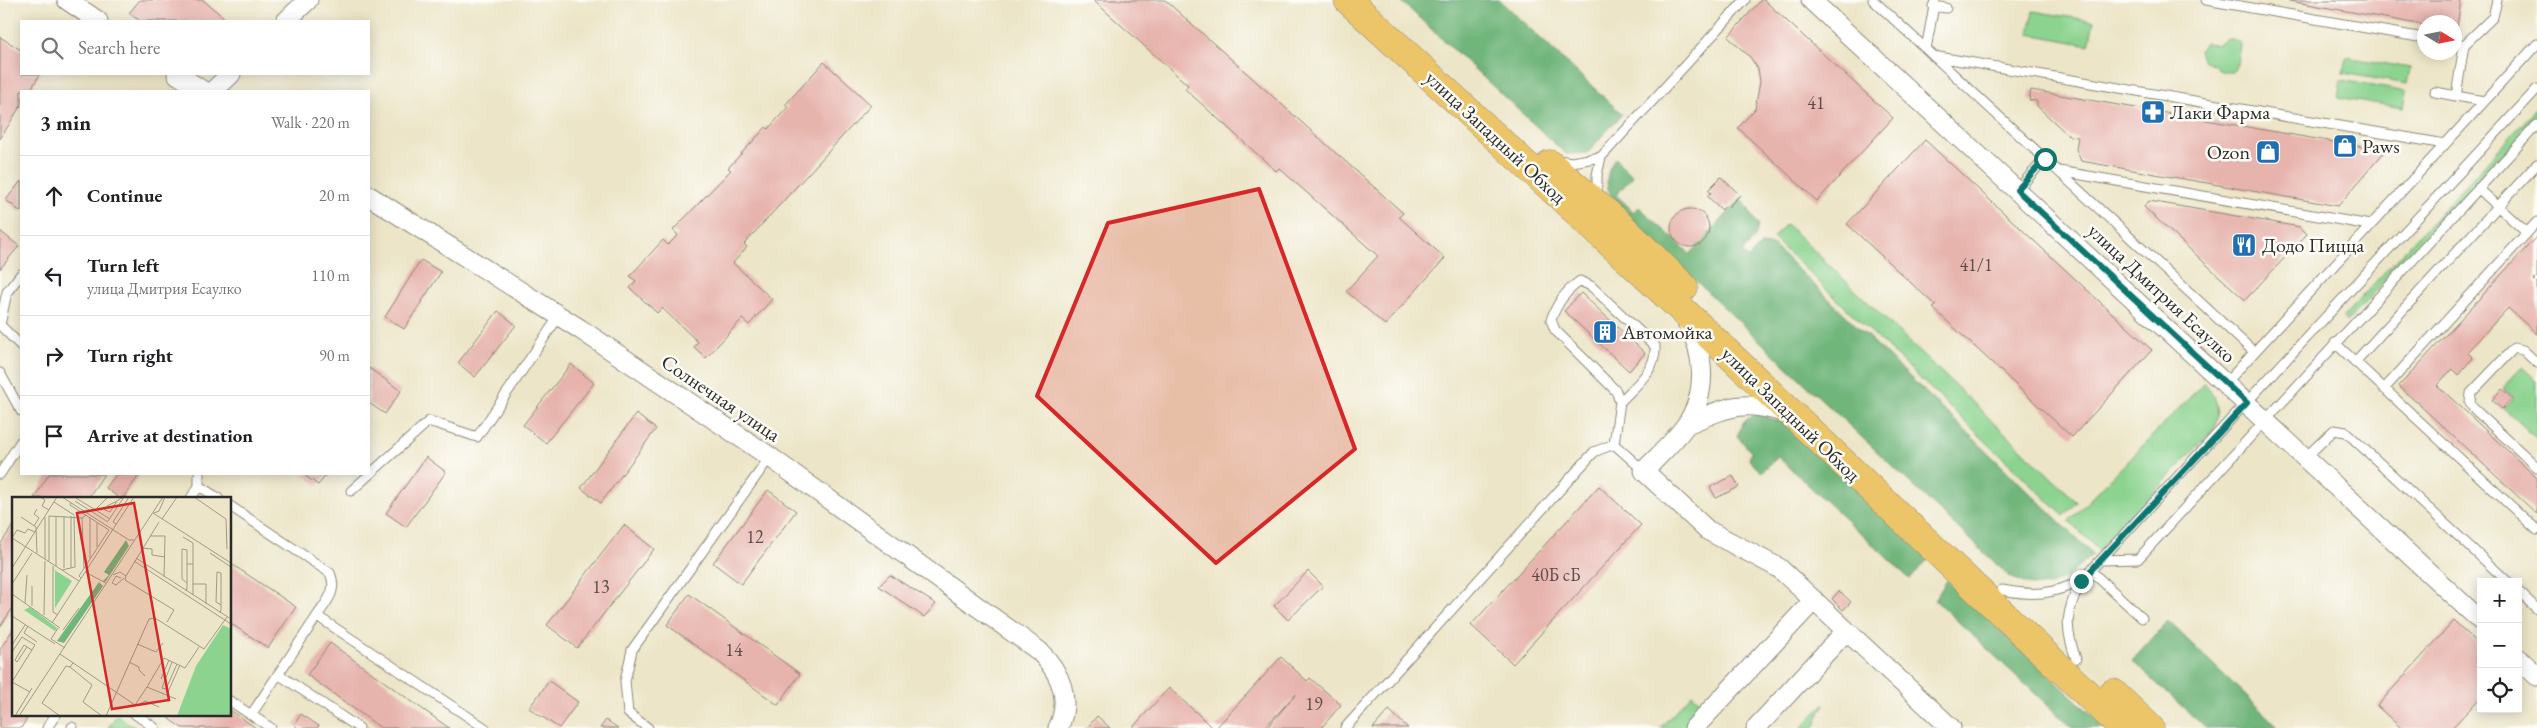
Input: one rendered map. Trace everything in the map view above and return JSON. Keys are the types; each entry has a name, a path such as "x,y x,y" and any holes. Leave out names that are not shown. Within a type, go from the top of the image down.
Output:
{"highway":[{"name":"улица Западный Обход","path":"1348,0 1676,304 1791,416 2123,728"},
{"name":"улица Западный Обход","path":"1376,0 1694,296 1801,406 2150,728"}],"street":[{"path":"67,0 97,20"},
{"path":"287,20 308,0"},
{"name":"улица Дмитрия Есаулко","path":"1812,0 2477,617"},
{"path":"179,75 201,90"},
{"path":"214,90 230,75"},
{"name":"Солнечная улица","path":"370,197 560,316 770,457 1039,651 1053,665 1060,680 1064,699 1063,718 1058,728"},
{"path":"1676,304 1697,340 1703,370 1698,397 1687,424 1644,472 1707,530 1779,568 1951,728"},
{"path":"1687,424 1732,405 1765,406 1791,416"},
{"path":"1694,728 1814,600"},
{"path":"1756,728 1846,630"},
{"path":"2522,662 2537,676"}],"lane":[{"path":"1600,207 1596,194 1601,157 1745,0"},
{"path":"1873,0 2254,352"},
{"path":"2206,0 2417,37"},
{"path":"2456,96 2464,45 2493,16 2497,0"},
{"path":"1926,49 1934,3 1946,8"},
{"path":"2226,383 2537,44"},
{"path":"1933,56 2445,144"},
{"path":"2076,659 2069,639 2067,620 2071,603 2081,581 2537,90"},
{"path":"2434,92 2484,101"},
{"path":"2101,560 2138,559 2334,343 2536,128"},
{"path":"1542,156 1572,162 1601,157"},
{"path":"2017,190 2045,159"},
{"path":"2355,362 2537,164"},
{"path":"2058,171 2370,225"},
{"path":"2478,188 2527,237"},
{"path":"2384,389 2527,237 2537,222"},
{"path":"20,275 7,292 0,326 20,345"},
{"path":"1614,444 1620,402 1616,391 1555,330 1551,320 1556,304 1580,281 1591,286 1655,346 1656,358 1650,370 1620,402"},
{"path":"370,474 429,421 477,437 560,316"},
{"path":"2334,343 2537,530"},
{"path":"2537,363 2524,350 2514,348 2471,393 2470,398 2473,408 2537,467"},
{"path":"0,373 20,409"},
{"path":"2306,458 2334,430 2346,432 2504,578"},
{"path":"0,474 20,443"},
{"path":"1614,444 1644,472"},
{"path":"1345,728 1594,452 1614,444"},
{"path":"648,728 628,713 625,681 632,650 770,457"},
{"path":"193,497 199,486 199,475"},
{"path":"351,491 369,475"},
{"path":"199,486 216,497"},
{"path":"231,507 330,573 334,582 334,592 251,715"},
{"path":"2091,571 2142,618"},
{"path":"2002,590 2037,595 2061,590 2081,581"},
{"path":"2522,595 2537,609"},
{"path":"317,616 485,728"},
{"path":"278,674 359,728"},
{"path":"231,702 270,728"},
{"path":"47,728 55,716"},
{"path":"138,716 155,728"}],"highlighted area":[{"path":"1259,189 1355,449 1216,563 1037,396 1108,223"}],"green space":[{"path":"1400,0 1499,0 1622,114 1587,153 1566,154"},
{"path":"2033,11 2094,21 2089,45 2029,34"},
{"path":"2228,38 2238,41 2240,45 2236,69 2232,72 2222,72 2213,64 2202,60 2199,51 2205,43 2217,44"},
{"path":"2346,57 2410,68 2407,84 2343,73"},
{"path":"2341,80 2406,92 2403,108 2338,97"},
{"path":"2537,108 2537,118 2347,322 2343,317"},
{"path":"1615,158 1633,176 1616,195 1634,212 1639,207 1690,254 1742,198 1758,225 1755,237 1742,253 1748,258 1762,244 1774,246 2093,554 2064,578 2045,586 2034,586 2009,576 1623,212 1613,199 1608,187 1608,173"},
{"path":"1786,224 2077,502 2064,516 1773,238"},
{"path":"2522,367 2537,381 2537,439 2504,408 2513,398 2502,388"},
{"path":"2204,383 2212,393 2217,405 2216,424 2213,430 2099,551 2069,521"},
{"path":"1757,414 1788,424 1930,557 1910,579 1778,457 1761,472 1749,460 1751,452 1737,436 1744,421"},
{"path":"1947,580 2106,728 2072,728 1935,600"},
{"path":"2168,621 2278,727 2206,728 2132,661"},
{"path":"1692,694 1706,707 1687,728 1660,728"},
{"path":"1824,704 1814,728 1801,728"},
{"path":"116,716 118,716 136,728 108,728"}],"building":[{"path":"140,0 203,0 227,20 139,20 129,13"},
{"path":"1093,0 1165,0 1403,213 1399,217 1445,258 1385,325 1346,291 1378,256 1279,168 1276,171 1185,89 1188,85"},
{"path":"1761,0 1764,0 1893,118 1817,201 1738,128 1755,109 1760,82 1758,69 1750,57 1728,37"},
{"path":"2285,0 2461,0 2459,15 2417,15 2417,24"},
{"path":"0,37 20,49 20,75 39,75 31,90 20,90 20,107 0,139"},
{"path":"824,62 871,105 744,244 747,247 733,263 772,299 749,325 742,319 706,358 694,347 698,342 662,308 657,313 630,288 636,281 630,276 663,240 668,245 678,235 673,230 731,170 728,168 766,127 768,129 788,107 785,105"},
{"path":"2031,90 2385,151 2338,206 2081,161 2076,149 2078,137 2069,136 2037,106 2037,101 2029,100"},
{"path":"1925,140 2152,350 2072,437 1933,308 1936,306 1847,224"},
{"path":"1721,177 1740,195 1727,208 1725,206 1722,210 1707,196 1711,193 1708,190"},
{"path":"20,182 20,211 6,200"},
{"path":"2149,201 2300,227 2307,234 2245,300 2144,207"},
{"path":"1690,209 1704,214 1709,228 1704,242 1690,247 1676,242 1671,228 1676,214"},
{"path":"0,231 19,246 0,269"},
{"path":"2537,236 2537,277 2534,280 2537,283 2537,334 2508,308 2467,352 2473,358 2458,375 2452,369 2437,385 2537,478 2537,514 2399,386"},
{"path":"421,260 441,272 404,329 385,317"},
{"name":"Автомойка","path":"1581,293 1645,353 1629,371 1564,311"},
{"path":"498,311 516,325 475,377 458,363"},
{"path":"571,364 594,383 546,443 523,425"},
{"path":"370,369 401,391 385,414 370,404"},
{"path":"2502,389 2512,398 2502,409 2492,400"},
{"path":"636,414 656,429 601,503 581,488"},
{"path":"426,457 446,472 406,527 386,513"},
{"path":"48,475 103,475 89,497 35,497"},
{"path":"115,475 139,475 124,497 118,497 106,488"},
{"path":"304,475 326,475 318,485"},
{"path":"1733,476 1739,487 1716,498 1710,487"},
{"path":"1599,486 1641,525 1513,664 1471,625"},
{"path":"768,490 796,511 741,584 713,563"},
{"path":"624,525 654,549 577,648 547,625"},
{"path":"12,527 12,609 0,627 0,545"},
{"path":"231,564 296,607 268,648 231,624"},
{"path":"1308,571 1323,586 1288,620 1274,606"},
{"path":"890,575 936,604 924,617 879,586"},
{"path":"1839,591 1851,602 1843,610 1832,599"},
{"path":"689,594 800,674 778,705 667,625"},
{"path":"2454,621 2477,642 2477,701 2452,728 2401,728 2377,706"},
{"path":"12,631 12,716 29,716 21,728 0,728 0,649"},
{"path":"330,643 449,728 381,728 307,675"},
{"path":"1281,657 1307,681 1310,678 1341,705 1321,728 1267,728 1296,694 1264,728 1216,728"},
{"path":"549,681 578,702 559,728 529,708"},
{"path":"1169,688 1199,715 1212,728 1132,728"},
{"path":"1389,710 1408,728 1373,728"},
{"path":"231,711 256,728 182,728 169,719 171,716 231,716"},
{"path":"301,714 319,726 317,728 298,728 294,725"},
{"path":"1097,716 1110,728 1087,728"},
{"path":"606,720 618,728 600,728"}],"place":[{"name":"Лаки Фарма","path":"2153,112"},
{"name":"Paws","path":"2345,146"},
{"name":"Ozon","path":"2268,152"},
{"name":"Додо Пицца","path":"2244,245"},
{"name":"Автомойка","path":"1605,332"}],"route":[{"path":"2045,159 2017,190 2247,403 2081,581"}]}
